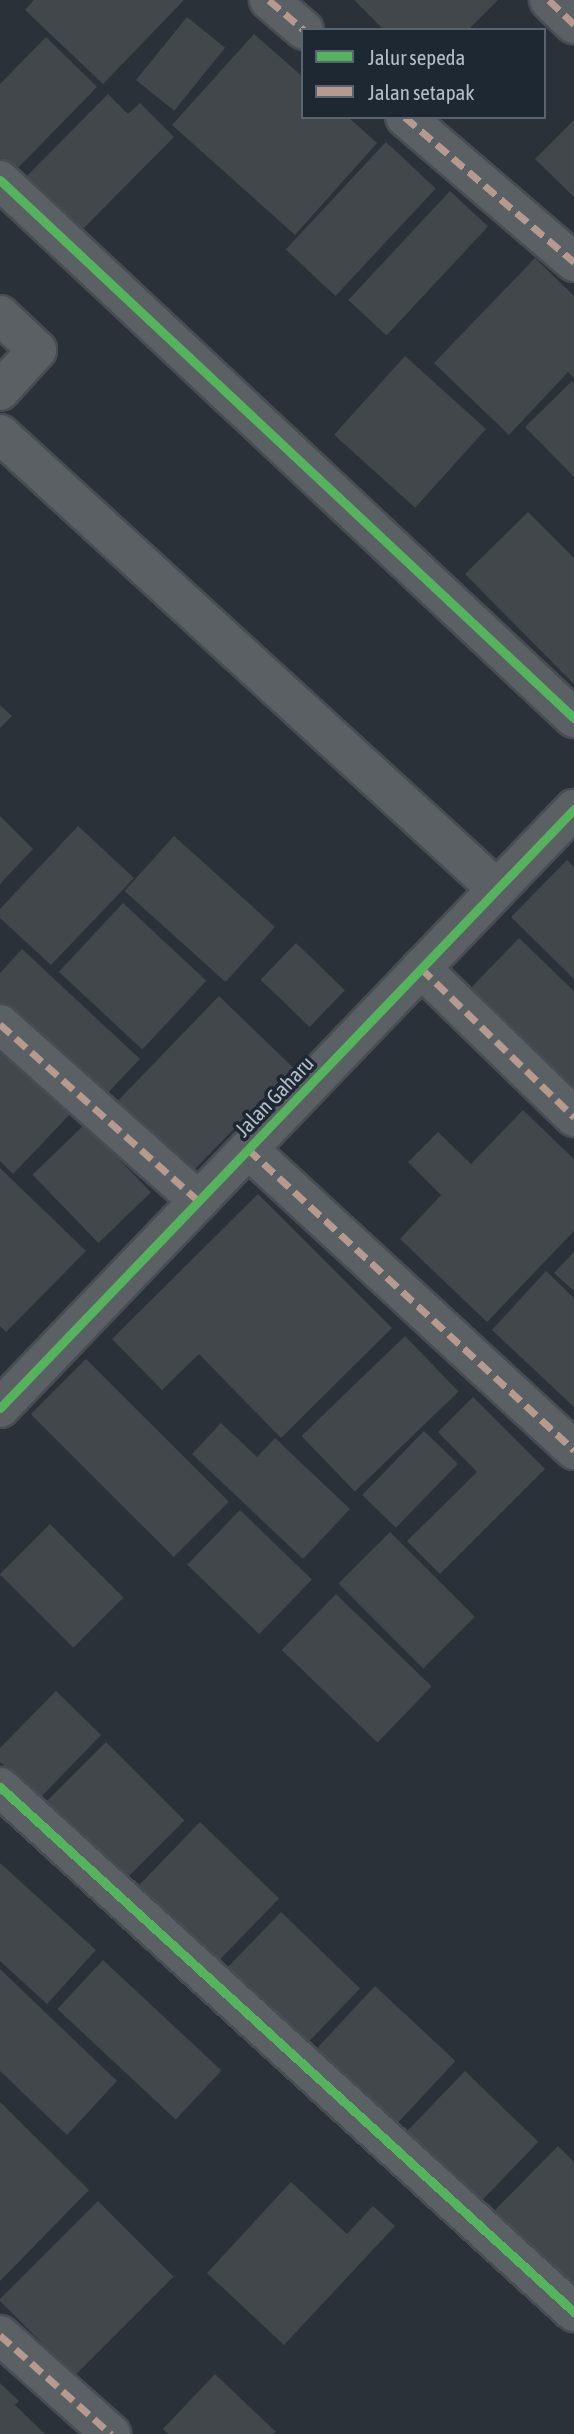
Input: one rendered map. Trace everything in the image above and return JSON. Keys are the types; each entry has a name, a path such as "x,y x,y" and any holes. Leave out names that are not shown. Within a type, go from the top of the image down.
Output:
{"street":[{"path":"269,0 302,28"},
{"path":"549,0 574,24"},
{"path":"407,119 574,262"},
{"path":"0,180 574,718"},
{"path":"0,316 37,350 0,391"},
{"path":"0,435 497,889"},
{"name":"Jalan Gaharu","path":"1,1406 574,809"},
{"path":"421,968 574,1117"},
{"path":"0,1024 199,1201"},
{"path":"248,1149 574,1450"},
{"path":"0,1787 574,2312"},
{"path":"0,2335 111,2434"}],"building":[{"path":"34,0 184,0 103,84 25,10"},
{"path":"354,0 498,0 470,28 382,28"},
{"path":"187,17 225,48 174,111 136,80"},
{"path":"254,34 301,75 301,119 350,119 377,143 295,235 172,125"},
{"path":"46,37 97,87 14,172 0,158 0,84"},
{"path":"108,94 128,114 140,103 174,137 75,237 18,185"},
{"path":"574,120 574,197 535,159"},
{"path":"386,142 436,188 335,296 286,250"},
{"path":"450,191 488,226 386,335 348,300"},
{"path":"535,258 574,296 574,378 568,372 509,435 434,363"},
{"path":"405,356 486,429 415,508 334,435"},
{"path":"572,381 574,384 574,477 525,427"},
{"path":"528,512 574,558 574,684 465,574"},
{"path":"0,705 12,716 0,728"},
{"path":"0,816 33,849 0,884"},
{"path":"78,826 134,878 51,965 0,918 0,909"},
{"path":"174,836 275,927 226,982 124,891"},
{"path":"567,860 574,867 574,979 511,917"},
{"path":"123,903 206,981 142,1049 59,972"},
{"path":"519,938 574,991 574,1097 466,993"},
{"path":"296,943 345,990 309,1027 261,980"},
{"path":"22,949 140,1059 98,1103 0,1012 0,973"},
{"path":"219,996 293,1068 190,1174 116,1102"},
{"path":"0,1043 72,1112 13,1174 0,1161"},
{"path":"523,1110 574,1159 574,1231 487,1322 400,1239 441,1195 408,1162 438,1132 471,1164"},
{"path":"85,1124 151,1192 98,1243 32,1175"},
{"path":"0,1168 86,1251 6,1332 0,1326"},
{"path":"258,1194 392,1328 281,1438 199,1354 162,1390 112,1339"},
{"path":"574,1252 574,1291 554,1273"},
{"path":"546,1271 574,1298 574,1407 492,1330"},
{"path":"405,1336 458,1391 355,1491 301,1436"},
{"path":"86,1359 229,1502 174,1557 31,1414"},
{"path":"473,1397 545,1469 440,1574 407,1541 477,1472 438,1432"},
{"path":"221,1423 257,1457 275,1438 350,1509 303,1559 192,1454"},
{"path":"424,1431 458,1464 396,1528 362,1495"},
{"path":"240,1510 312,1579 259,1634 187,1565"},
{"path":"50,1524 124,1598 73,1648 0,1574"},
{"path":"390,1532 475,1617 423,1668 338,1584"},
{"path":"336,1594 432,1686 377,1742 282,1650"},
{"path":"56,1691 101,1735 38,1800 0,1762 0,1748"},
{"path":"106,1742 184,1820 124,1881 45,1803"},
{"path":"200,1822 279,1898 216,1964 137,1887"},
{"path":"0,1863 96,1950 47,2004 0,1961"},
{"path":"281,1912 360,1988 306,2045 227,1968"},
{"path":"103,1960 221,2070 176,2119 57,2009"},
{"path":"0,1969 117,2081 67,2135 0,2071"},
{"path":"375,1986 455,2061 391,2130 310,2055"},
{"path":"465,2071 538,2142 474,2208 401,2137"},
{"path":"0,2102 89,2190 0,2281"},
{"path":"558,2146 574,2162 574,2283 563,2294 486,2219"},
{"path":"291,2182 347,2234 373,2206 395,2226 284,2345 207,2273"},
{"path":"98,2201 174,2277 75,2376 0,2299"},
{"path":"215,2374 276,2432 168,2434 163,2429"},
{"path":"0,2383 19,2401 15,2405 45,2434 0,2434"}],"marked path":[{"path":"269,0 302,28"},
{"path":"549,0 574,24"},
{"path":"407,119 574,262"},
{"path":"421,968 574,1117"},
{"path":"0,1024 199,1201"},
{"path":"248,1149 574,1450"},
{"path":"0,2335 111,2434"}],"cycle path":[{"path":"0,180 574,718"},
{"path":"0,1408 574,809"},
{"path":"0,1787 574,2312"}]}
